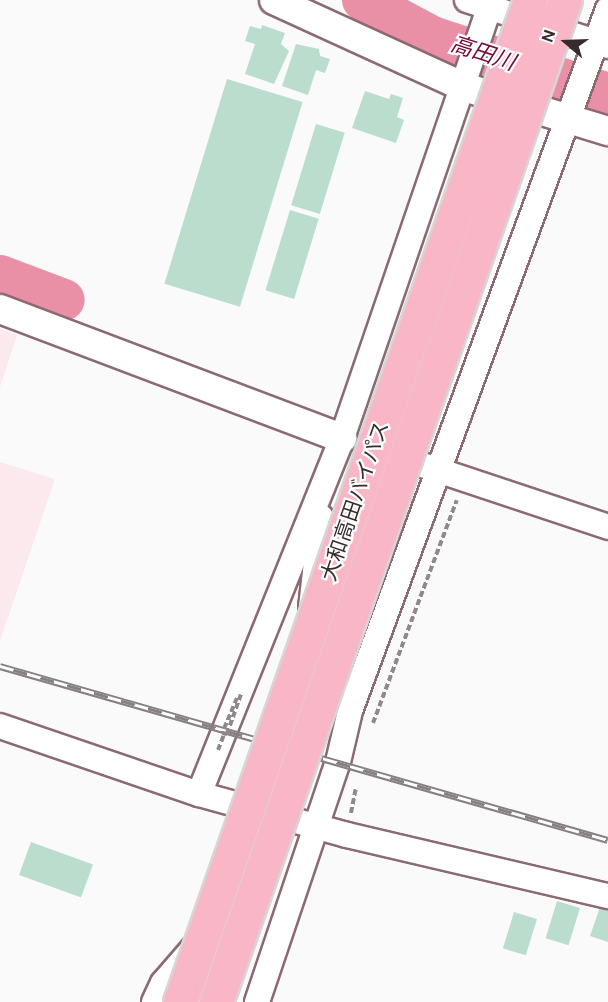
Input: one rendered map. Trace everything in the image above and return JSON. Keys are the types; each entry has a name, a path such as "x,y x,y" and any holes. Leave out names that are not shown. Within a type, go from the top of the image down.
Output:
{"highway":[{"name":"大和高田バイパス","path":"180,1002 530,0"},
{"name":"大和高田バイパス","path":"216,1002 565,0"},
{"path":"167,1002 249,774 304,648"}],"street":[{"path":"274,0 466,81 571,114 608,131"},
{"path":"467,0 599,46"},
{"path":"199,794 342,438 489,9"},
{"path":"154,1002 163,983 270,859 306,823 338,762 350,711 571,114 599,46 608,9"},
{"path":"0,309 342,438 608,527"},
{"path":"257,1002 327,744 334,706 333,673 311,607 317,533 342,438"},
{"path":"0,726 199,794 347,835 608,896"}],"path":[{"path":"370,731 464,480"},
{"path":"218,750 222,739 226,729 237,698 235,697 222,733 227,735 241,694"},
{"path":"347,835 357,780"}],"shaded area":[{"path":"0,329 17,335 0,387"},
{"path":"0,462 55,479 0,641"}],"building":[{"path":"262,25 285,33 281,44 289,51 274,84 245,74 255,44 245,41 250,26 261,29"},
{"path":"296,44 319,49 320,56 330,59 325,73 316,70 308,95 282,86"},
{"path":"227,79 303,102 240,307 164,284"},
{"path":"365,91 389,99 391,94 403,98 397,117 404,120 396,143 352,128"},
{"path":"316,124 345,133 320,214 291,205"},
{"path":"290,210 319,219 294,299 265,290"},
{"path":"31,842 93,865 81,897 19,875"},
{"path":"557,901 580,908 569,945 546,938"},
{"path":"601,904 608,906 608,942 590,936"},
{"path":"514,912 537,919 526,955 503,948"}],"waterway":[{"name":"高田川","path":"363,0 432,37 608,94"},
{"path":"0,276 64,300"}],"railway":[{"path":"0,666 608,840"}]}
